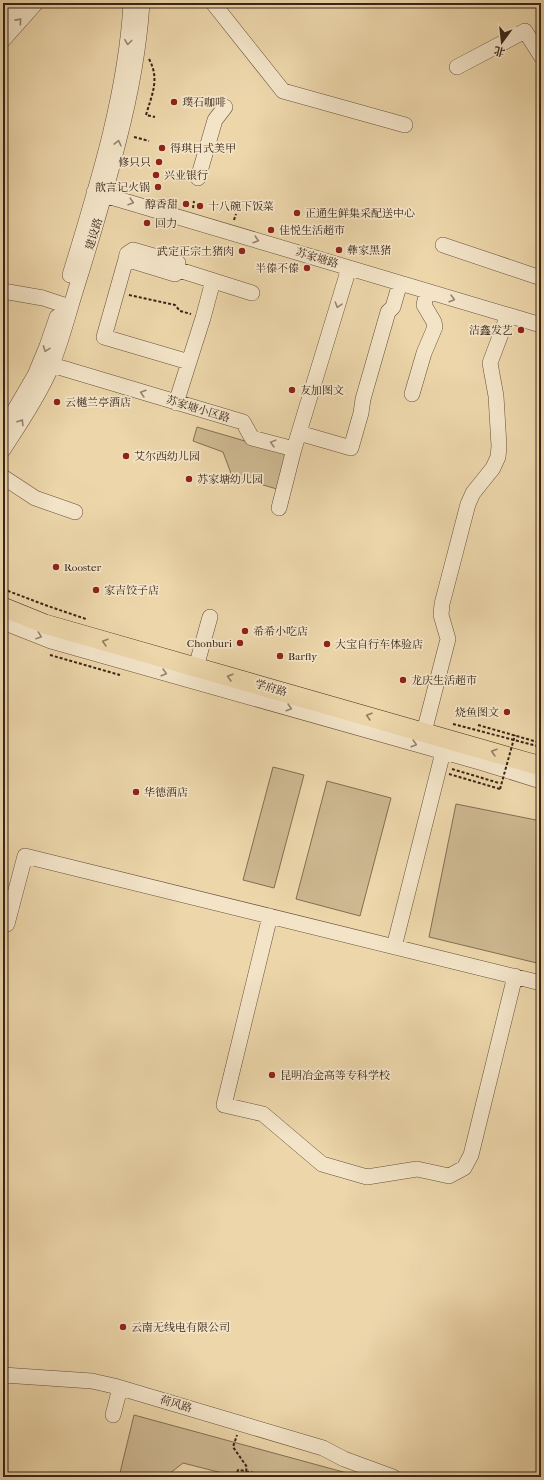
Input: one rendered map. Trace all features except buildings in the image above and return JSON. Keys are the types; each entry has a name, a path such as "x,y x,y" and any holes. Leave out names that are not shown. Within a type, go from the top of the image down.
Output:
{"main road":[{"name":"学府路","path":"3,607 45,624 541,766"}],"street":[{"path":"3,22 21,3"},
{"path":"3,40 36,3"},
{"name":"建设路","path":"99,193 121,83 128,38 131,3"},
{"name":"建设路","path":"3,450 38,394 52,365 66,305 132,85 139,40 142,3"},
{"path":"213,3 283,91 405,125"},
{"path":"457,67 525,32 541,56"},
{"path":"198,178 215,120 225,108"},
{"name":"苏家塘路","path":"99,193 541,325"},
{"path":"443,245 541,278"},
{"path":"188,362 104,337 127,254 133,250 178,263 176,270 252,293"},
{"path":"279,508 294,449 350,268"},
{"path":"176,403 213,281"},
{"path":"299,433 351,448 365,407 362,399 388,312 393,307 400,283"},
{"path":"3,291 43,298 66,305"},
{"path":"412,394 424,353 435,327 434,322 424,305 427,291"},
{"name":"建设路","path":"3,430 36,375 47,346 66,305"},
{"path":"424,732 448,639 441,615 442,604 468,504 473,493 493,468 498,457 499,446 496,396 490,363 508,315"},
{"name":"苏家塘小区路","path":"52,365 242,422 252,438 294,449"},
{"path":"3,477 35,498 75,512"},
{"path":"196,667 210,616"},
{"name":"学府路","path":"3,622 51,641 541,781"},
{"path":"394,947 443,752"},
{"path":"7,924 25,856 541,983"},
{"path":"270,916 224,1105 263,1114 322,1164 367,1177 417,1169 449,1176 464,1168 471,1155 515,976"},
{"name":"荷风路","path":"3,1374 92,1382 120,1388 323,1448 344,1459 393,1477"},
{"path":"113,1415 120,1388"}],"path":[{"path":"147,55 155,73 154,86 146,115 155,117"},
{"path":"134,137 149,141"},
{"path":"117,292 142,299 175,305 180,311 203,318"},
{"path":"478,725 541,742"},
{"path":"450,775 500,789 515,735"},
{"path":"240,1423 234,1447 248,1467 246,1471"},
{"path":"236,1477 238,1470 270,1477"}],"shaded area":[{"path":"197,427 286,453 277,489 232,476 223,452 193,441"},
{"path":"273,767 304,775 274,888 243,880"},
{"path":"327,781 391,798 360,916 296,899"},
{"path":"456,804 541,821 541,964 429,937"},
{"path":"134,1415 358,1476 238,1477 183,1463 165,1477 119,1477"}],"place":[{"name":"璞石咖啡","path":"174,102"},
{"name":"得琪日式美甲","path":"162,148"},
{"name":"修只只","path":"159,162"},
{"name":"兴业银行","path":"156,175"},
{"name":"歆言记火锅","path":"158,187"},
{"name":"醇香甜","path":"186,204"},
{"name":"十八碗下饭菜","path":"200,206"},
{"name":"正通生鲜集采配送中心","path":"297,213"},
{"name":"回力","path":"147,223"},
{"name":"佳悦生活超市","path":"271,230"},
{"name":"彝家黑猪","path":"339,250"},
{"name":"武定正宗土猪肉","path":"242,251"},
{"name":"半傣不傣","path":"307,268"},
{"name":"洁鑫发艺","path":"521,330"},
{"name":"友加图文","path":"292,390"},
{"name":"云樾兰亭酒店","path":"57,402"},
{"name":"艾尔西幼儿园","path":"126,456"},
{"name":"苏家塘幼儿园","path":"189,479"},
{"name":"Rooster","path":"56,567"},
{"name":"家吉饺子店","path":"96,590"},
{"name":"希希小吃店","path":"245,631"},
{"name":"Chonburi","path":"240,643"},
{"name":"大宝自行车体验店","path":"327,644"},
{"name":"Barfly","path":"280,656"},
{"name":"龙庆生活超市","path":"403,680"},
{"name":"烧鱼图文","path":"507,712"},
{"name":"华德酒店","path":"136,792"},
{"name":"昆明冶金高等专科学校","path":"272,1075"},
{"name":"云南无线电有限公司","path":"123,1327"}]}
